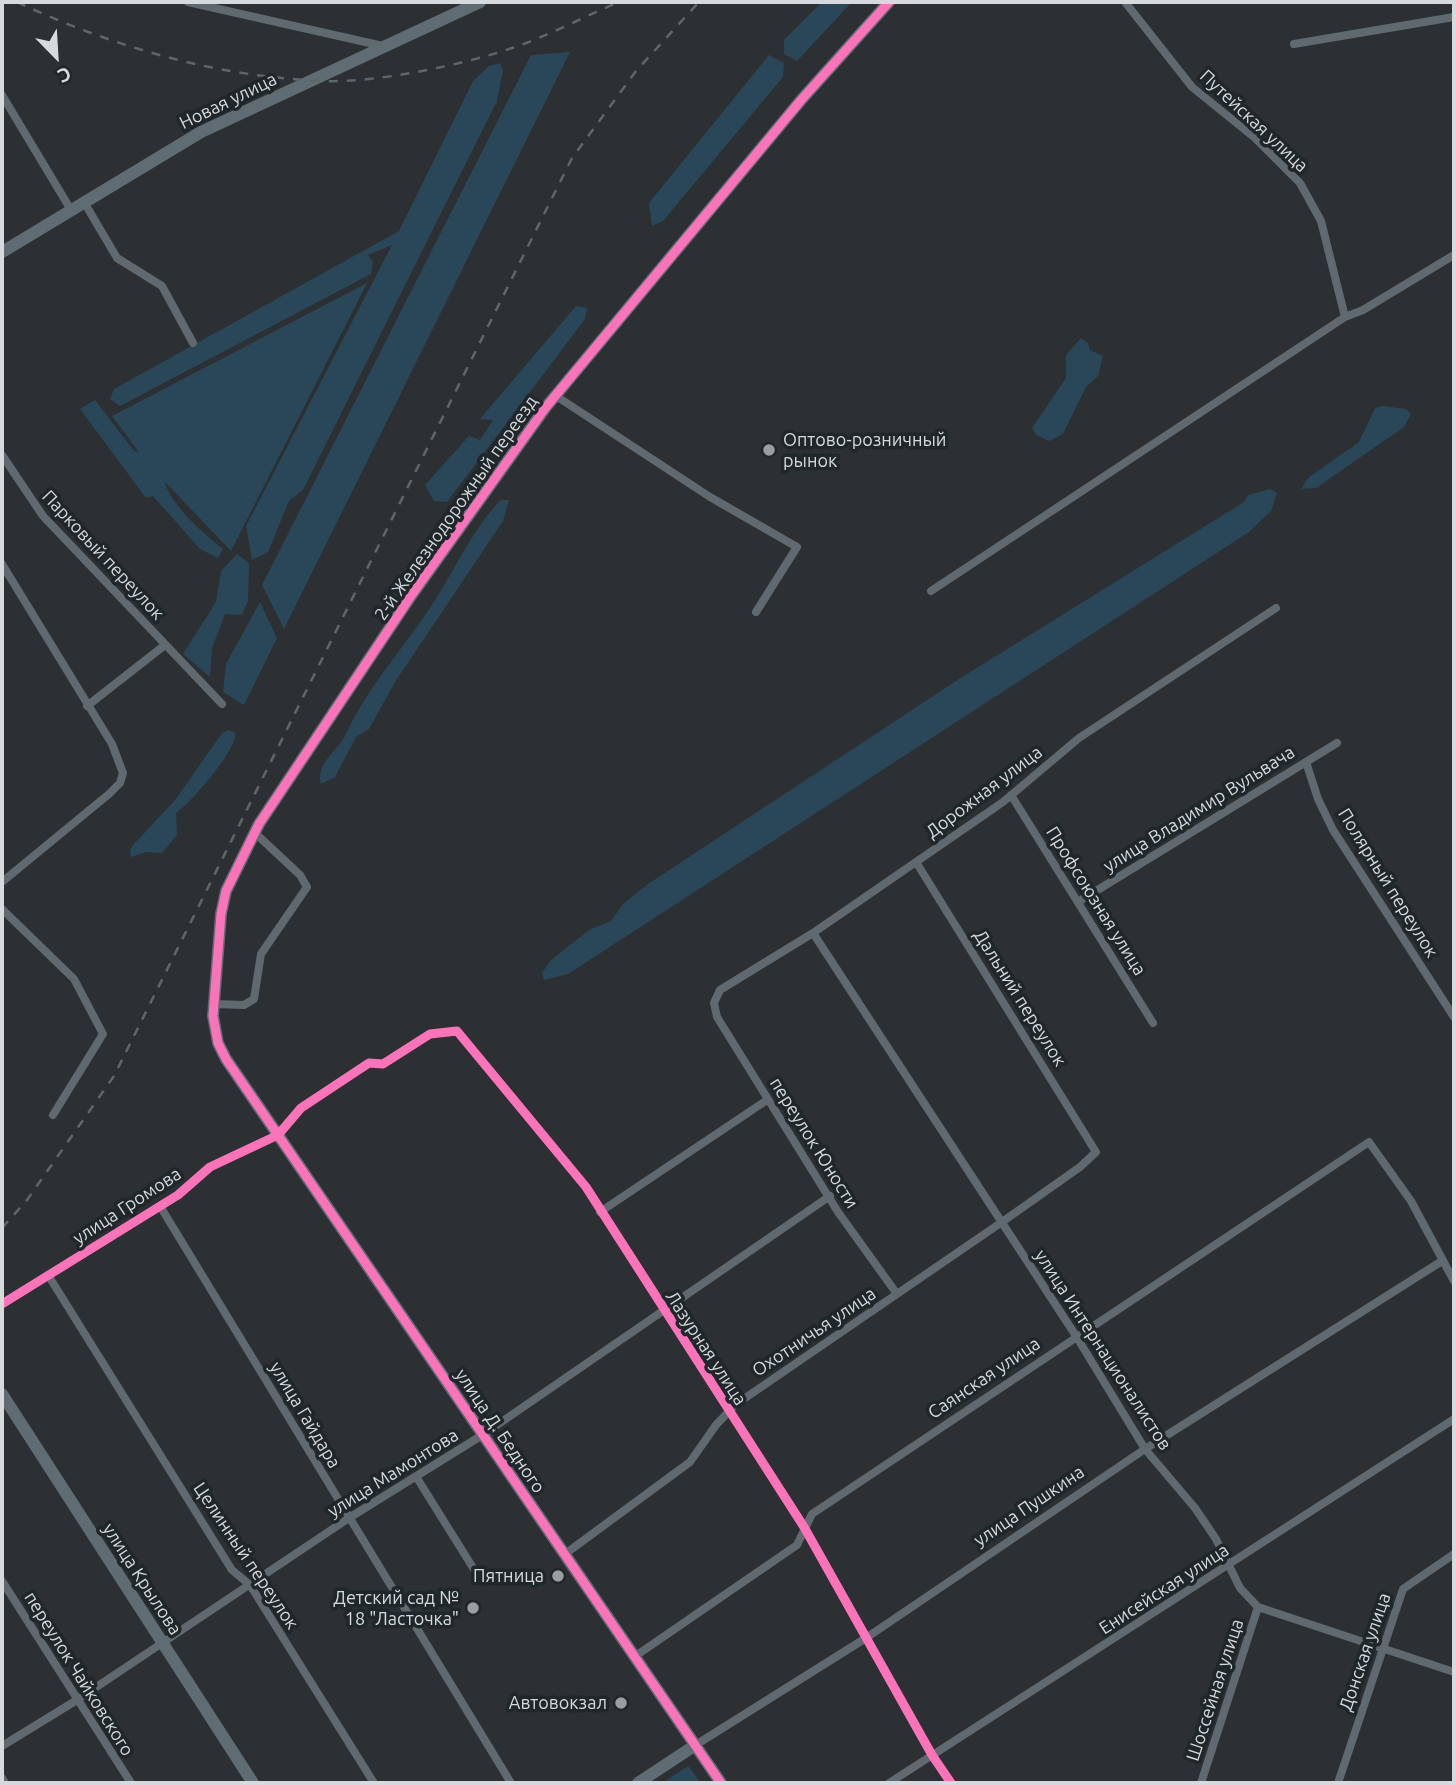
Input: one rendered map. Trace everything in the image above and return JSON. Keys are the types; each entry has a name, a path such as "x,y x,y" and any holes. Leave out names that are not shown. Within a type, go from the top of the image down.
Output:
{"street":[{"path":"188,2 383,46"},
{"name":"Новая улица","path":"2,252 201,132 480,2"},
{"name":"2-й Железнодорожный переезд","path":"253,1097 218,1044 214,1004 223,902 254,832 411,596 556,396 802,99 889,2"},
{"name":"Путейская улица","path":"1125,2 1192,87 1255,138 1300,183 1321,222 1345,317"},
{"path":"1294,44 1454,18"},
{"path":"2,95 71,210"},
{"path":"84,202 117,258 162,286 193,343"},
{"path":"931,591 1345,317 1363,310 1454,255"},
{"path":"556,396 710,497 796,547 757,611"},
{"name":"Парковый переулок","path":"2,454 43,516 222,704"},
{"path":"2,564 112,744 123,773 120,783 2,882"},
{"name":"Дорожная улица","path":"714,1003 720,990 813,933 1012,795 1079,738 1276,608"},
{"name":"Парковый переулок","path":"88,706 165,645"},
{"name":"улица Владимир Вульвача","path":"1078,902 1337,743"},
{"name":"Полярный переулок","path":"1306,762 1318,799 1333,830 1454,1017"},
{"name":"Профсоюзная улица","path":"1012,795 1153,1024"},
{"path":"214,1004 244,1004 254,999 261,954 307,887 300,875 254,832"},
{"name":"Дальний переулок","path":"916,862 1096,1152"},
{"path":"2,909 74,979 103,1034 53,1115"},
{"name":"улица Интернационалистов","path":"813,933 1076,1336 1145,1449 1195,1508 1230,1565 1240,1588 1258,1607"},
{"name":"переулок Юности","path":"714,1003 717,1017 767,1100 897,1294"},
{"name":"Лазурная улица","path":"369,1063 383,1064 430,1034 457,1031 586,1187 728,1413 804,1527 932,1755 951,1783"},
{"name":"улица Громова","path":"2,1304 178,1195 210,1167 278,1135 301,1108 369,1063"},
{"name":"улица Д. Бедного","path":"253,1097 721,1783"},
{"path":"600,1212 767,1100"},
{"name":"Саянская улица","path":"634,1657 797,1545 811,1514 1369,1142 1411,1201 1442,1261"},
{"name":"Охотничья улица","path":"565,1555 690,1462 728,1413 1080,1167 1096,1152"},
{"name":"улица Мамонтова","path":"2,1746 78,1700 349,1518 484,1434 830,1196"},
{"name":"улица Гайдара","path":"160,1206 511,1783"},
{"path":"1442,1261 1454,1281"},
{"name":"улица Пушкина","path":"638,1783 866,1638 1145,1449 1442,1261"},
{"name":"Целинный переулок","path":"48,1275 232,1570 250,1586 374,1783"},
{"name":"улица Крылова","path":"2,1394 253,1783"},
{"name":"Енисейская улица","path":"889,1783 1454,1419"},
{"path":"417,1478 475,1571"},
{"name":"Донская улица","path":"1338,1783 1403,1589 1454,1554"},
{"name":"переулок Чайковского","path":"2,1581 131,1783"},
{"path":"1258,1607 1454,1672"},
{"name":"Шоссейная улица","path":"1201,1783 1258,1607"},
{"path":"2,1778 5,1783"}],"shaded area":[{"path":"822,2 852,2 797,61 784,54 784,40"},
{"path":"570,52 284,629 262,585 531,55"},
{"path":"769,55 784,63 783,77 663,221 652,226 649,203"},
{"path":"500,63 503,71 497,101 303,490 289,501 268,552 252,560 246,526 392,245 368,255 373,262 371,274 120,406 110,399 114,389 399,231 473,81 489,66"},
{"path":"367,283 231,551 165,482 180,509 223,549 218,558 200,549 153,496 146,498 80,409 95,400 134,451 139,452 112,416"},
{"path":"576,306 587,308 585,319 447,502 434,501 425,485 469,436 480,440 493,420 480,419"},
{"path":"1081,338 1088,343 1090,350 1103,356 1098,376 1086,387 1063,434 1049,441 1036,435 1032,428 1066,378 1066,355"},
{"path":"1383,406 1406,409 1411,414 1404,427 1316,488 1301,489 1308,478 1359,442 1375,408"},
{"path":"1270,489 1277,493 1271,511 1249,532 568,974 544,980 542,973 550,961 589,930 611,921 623,904 648,884 959,679 1244,502 1248,495"},
{"path":"501,500 509,500 503,521 395,682 369,729 356,737 335,777 321,784 320,776 324,763 343,740 374,685 430,608 481,524"},
{"path":"237,554 249,563 248,601 242,615 225,614 212,648 210,677 183,654 216,602 221,571"},
{"path":"260,602 277,638 244,705 223,692 226,664"},
{"path":"229,730 235,733 229,751 202,788 176,813 177,835 162,853 147,852 131,857 130,850 134,844 176,799 222,733"},
{"path":"688,1766 701,1783 662,1783"}],"railway":[{"path":"17,2 90,33 166,57 244,73 324,81 393,76 469,61 525,43 619,2"},
{"path":"2,1228 27,1200 114,1076 572,158 636,71 699,2"}],"cycle path":[{"path":"721,1783 226,1059 218,1043 213,1016 221,914 226,891 259,824 411,596 546,407 802,99 889,2"},
{"path":"2,1304 178,1195 210,1167 278,1135 301,1108 369,1063 383,1064 430,1034 457,1031 586,1187 804,1527 932,1755 951,1783"}],"place":[{"name":"Оптово-розничный рынок","path":"769,450"},
{"name":"Пятница","path":"558,1576"},
{"name":"Детский сад № 18 \"Ласточка\"","path":"473,1608"},
{"name":"Автовокзал","path":"621,1703"}]}
